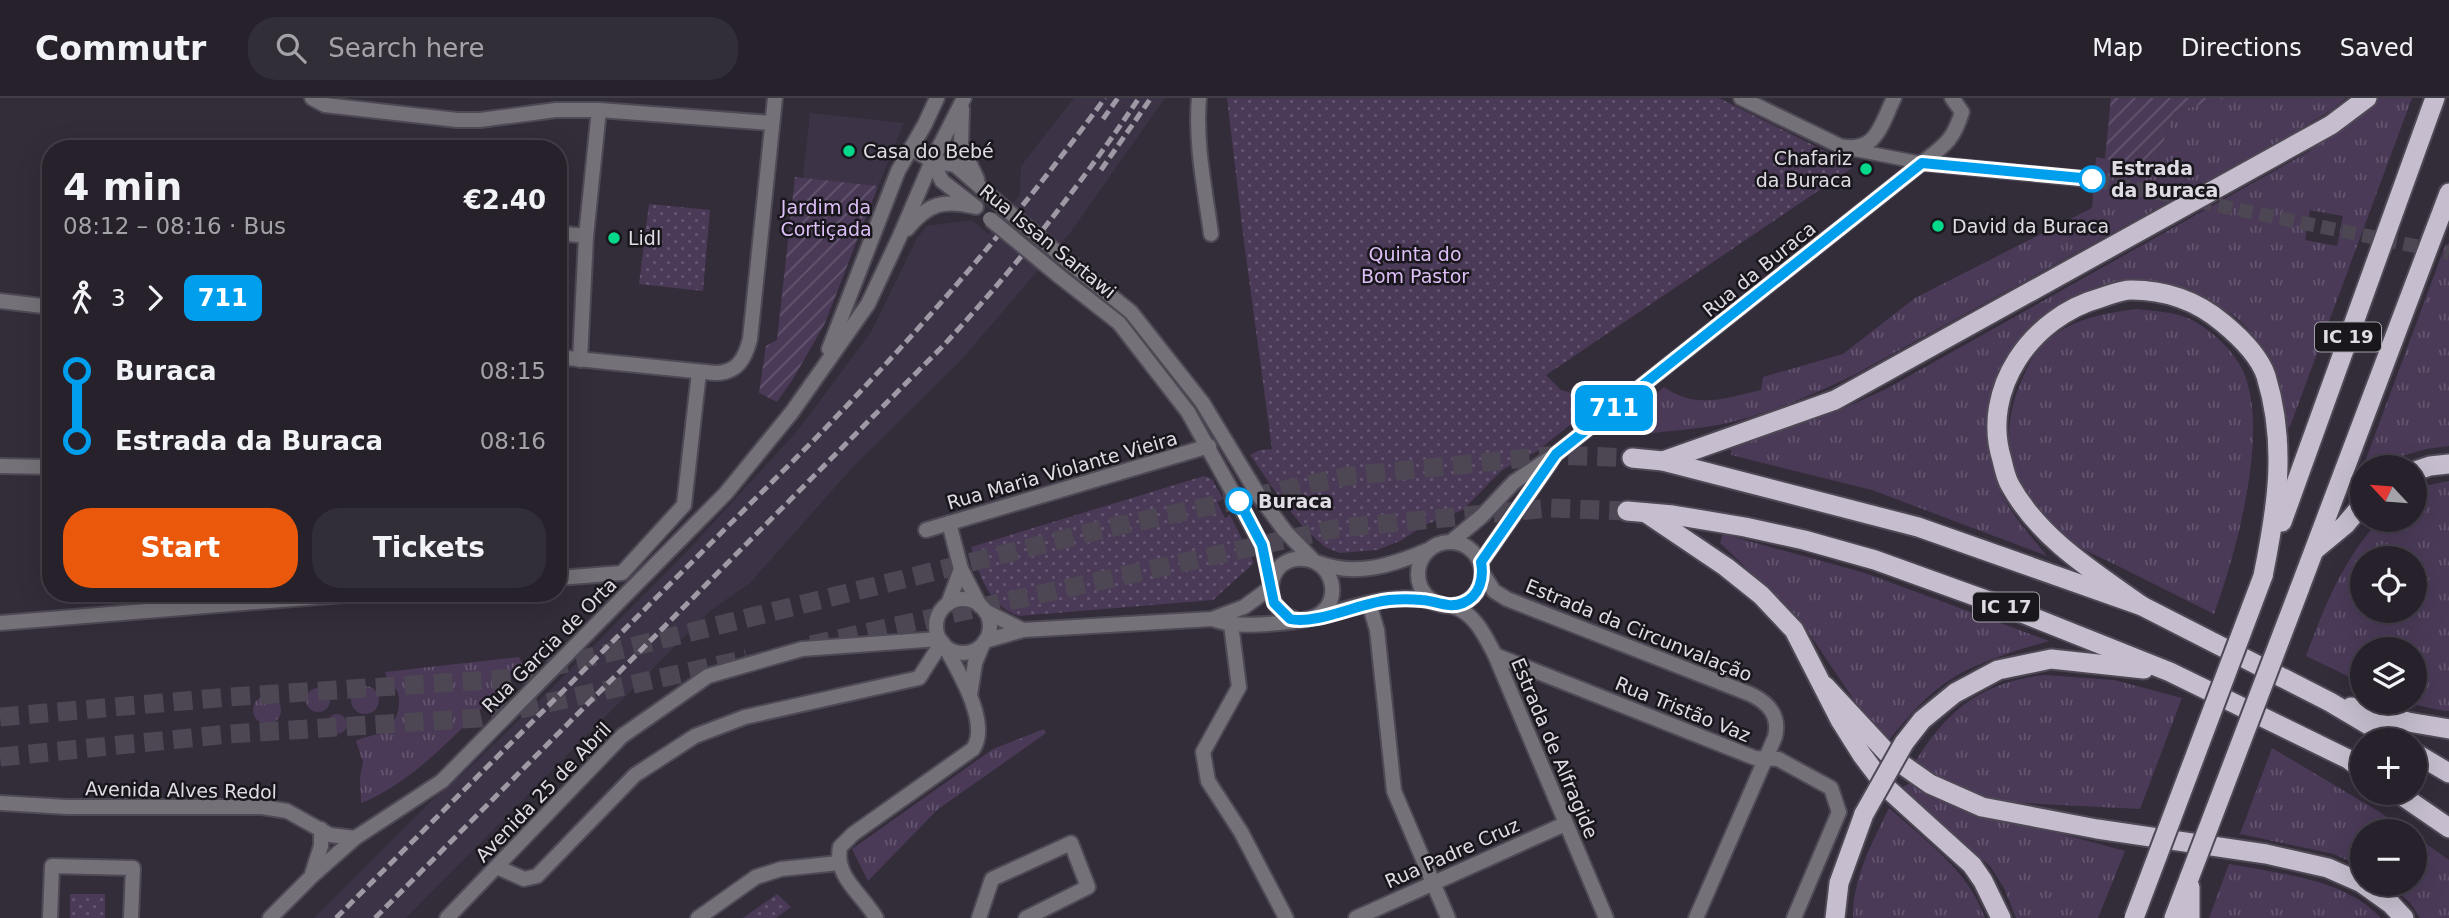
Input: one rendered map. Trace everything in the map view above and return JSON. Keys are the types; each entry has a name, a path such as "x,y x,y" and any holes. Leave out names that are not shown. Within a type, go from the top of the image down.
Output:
{"highway":[{"path":"1663,461 1835,400 2330,125 2367,98"},
{"name":"IC 19","path":"2134,918 2263,576 2435,98"},
{"name":"IC 19","path":"2174,918 2449,192"},
{"path":"2142,606 2066,552 2034,521 2008,483 1996,443 1997,410 2006,379 2016,360 2045,326 2080,303 2129,290 2171,294 2207,310 2242,339 2265,374 2280,463 2276,515 2263,576"},
{"name":"IC 17","path":"1632,458 1663,461 1918,527 2142,606 2330,702 2374,728"},
{"path":"2427,467 2449,464"},
{"name":"IC 17","path":"1825,686 1794,630 1761,595 1726,567 1637,512 1673,515 1792,537 1875,560 2022,613 2170,672 2350,760"},
{"path":"2315,550 2350,519"},
{"path":"1835,918 1839,883 1864,814 1904,743 1937,706 1978,679 1998,670 2051,659 2170,672"},
{"path":"1825,686 1890,756 1930,784 1982,807 2097,829 2266,854 2328,868 2350,878"},
{"path":"1825,686 1847,732 1886,788 1972,865 2001,918"},
{"path":"2330,702 2408,722 2449,729"},
{"path":"2427,760 2449,773"},
{"path":"2415,805 2449,828"},
{"path":"2190,876 2190,918"},
{"path":"2380,896 2404,918"}],"street":[{"path":"312,98 325,105 457,120 480,120 556,110 599,110 772,123"},
{"path":"567,358 699,372 725,373 736,368 746,353 750,339 775,98"},
{"name":"Rua Garcia de Orta","path":"822,367 898,171 937,98"},
{"path":"965,98 961,118 961,145 981,187"},
{"name":"Rua Garcia de Orta","path":"270,918 355,838 442,781 726,493 792,412 867,304 932,161 965,98"},
{"path":"1199,98 1200,155 1211,234"},
{"path":"1741,98 1840,146 1922,163 2095,180"},
{"path":"1855,149 1868,143 1877,133 1894,98"},
{"name":"Rua da Buraca","path":"1452,541 1482,516 1514,482 1556,454 1950,141 1962,112 1953,99"},
{"path":"580,360 586,236 599,110"},
{"path":"911,148 932,161"},
{"name":"Rua Issan Sartawi","path":"932,161 955,165 1131,312 1202,402 1259,496 1285,531 1315,562"},
{"name":"Rua Issan Sartawi","path":"932,161 942,181 1119,323 1188,412 1209,446 1262,545 1270,586"},
{"path":"899,238 924,211 935,206 960,203 976,207"},
{"path":"567,234 586,236"},
{"path":"0,301 42,306"},
{"path":"567,577 622,573 684,505 699,372"},
{"name":"Rua Maria Violante Vieira","path":"926,530 1209,446"},
{"name":"Rua da Buraca","path":"1482,568 1556,454"},
{"path":"0,466 42,467"},
{"path":"949,523 961,569 989,620 989,631 975,663 970,696"},
{"path":"942,642 958,653 967,653 984,643 1023,630 1212,619 1244,607 1270,586 1276,572 1284,564 1299,559 1335,568 1367,569 1395,564 1439,543 1452,541 1464,544 1474,552 1482,568 1480,585 1475,595 1466,602 1445,605 1412,599 1369,603 1304,620 1231,625 1212,619"},
{"path":"1428,550 1418,572 1420,585 1426,595 1445,605"},
{"path":"1270,586 1277,608 1286,616 1304,620 1324,611 1332,595 1330,577 1315,562"},
{"name":"Estrada da Circunvalação","path":"1482,568 1494,591 1507,599 1760,699 1772,711 1776,724 1765,758"},
{"path":"876,918 847,880 839,859 840,847 853,834 973,749 979,734 970,696 942,642 936,623 961,569"},
{"path":"914,640 944,609 964,600 1023,630"},
{"path":"0,623 194,602"},
{"path":"1369,603 1377,630 1394,791 1448,918"},
{"name":"Estrada de Alfragide","path":"1445,605 1461,609 1473,619 1495,655 1606,918"},
{"path":"1231,625 1239,687 1203,752 1208,781 1241,832 1286,918"},
{"name":"Avenida 25 de Abril","path":"447,918 622,736 708,676 802,649 914,640 942,642"},
{"path":"497,867 524,879 537,876 635,775 695,736 745,717 919,678 942,642"},
{"name":"Rua Tristão Vaz","path":"1495,655 1755,758 1778,759 1831,788 1839,812 1794,918"},
{"path":"1696,918 1765,758"},
{"name":"Avenida Alves Redol","path":"0,803 67,807 262,807 287,811 330,835 355,838"},
{"name":"Rua Padre Cruz","path":"1356,918 1565,824"},
{"path":"312,876 321,846 321,829"},
{"path":"979,918 992,879 1071,844 1088,887 1026,918"},
{"path":"698,918 757,877 781,869 839,859"},
{"path":"50,918 52,866 133,868 131,918"}],"shaded area":[{"path":"1074,98 1165,98 1070,233 963,358 852,468 750,583 710,611 406,918 314,918 432,800 544,696 693,545 798,430 871,332 916,240 926,226 972,220 988,234 1020,195 1021,166"},
{"name":"Casa do Bebé","path":"810,113 904,123 878,186 803,178"}],"green space":[{"name":"Quinta do Bom Pastor","path":"1227,98 1719,98 1855,166 1546,375 1561,390 1600,401 1536,452 1502,470 1463,510 1427,524 1400,541 1377,550 1340,553 1325,547 1305,529 1250,455 1260,450 1272,449"},
{"path":"2111,98 2225,98 2174,112 2154,168 2105,159"},
{"path":"2225,98 2346,98 2299,130 1838,383 1788,404 1736,421 1632,435 1631,416 1664,387 1688,398 1723,399 1761,390 1763,377 1843,354 1915,298 2092,208 2096,157 2154,168 2174,112"},
{"path":"2379,98 2412,98 2289,429 2262,356 2248,329 2228,312 2197,296 2156,281 2141,280 2098,288 2069,299 2045,314 2024,334 2008,357 1997,383 1991,411 1990,441 1997,483 2015,516 2047,556 1872,490 1731,455 1731,443 1838,411 1886,389 2308,152","holes":["2310,210 2343,216 2337,246 2305,240"]},
{"name":"Jardim da Cortiçada","path":"795,177 878,186 825,323 777,402 759,393 766,346 777,340"},
{"path":"649,204 710,210 703,291 639,284"},
{"path":"2449,243 2449,446 2405,455 2367,455 2445,246"},
{"path":"2137,309 2178,315 2205,328 2219,339 2241,367 2250,392 2252,455 2247,490 2232,558 2214,614 2082,548 2057,532 2035,509 2024,491 2011,454 2009,435 2016,395 2040,347 2068,326 2102,315"},
{"path":"1204,476 1212,479 1223,499 1217,502 1225,518 1230,515 1254,563 1213,600 1019,616 1000,605 982,578 971,547"},
{"path":"2449,481 2449,711 2427,707 2427,637 2350,637 2350,677 2306,656 2328,601 2350,558 2350,623 2427,623 2427,546 2358,546 2369,532 2427,532 2427,485"},
{"path":"1723,534 1865,573 2049,641 1989,660 1946,682 1927,697 1888,741 1856,703 1798,617 1720,543"},
{"path":"519,657 523,665 447,743 404,779 361,803 360,777 363,762 356,741 388,729 399,708 399,696 385,672"},
{"path":"2045,675 2114,680 2182,698 2140,809 1986,801 1947,786 1913,765 1938,729 1967,702 2002,684"},
{"path":"365,686 375,690 379,700 375,710 365,714 355,710 351,700 355,690"},
{"path":"318,688 327,691 330,700 327,709 318,712 309,709 306,700 309,691"},
{"path":"267,696 277,700 281,710 277,720 267,724 257,720 253,710 257,700"},
{"path":"333,714 341,714 347,724 341,734 333,734 327,728 327,720"},
{"path":"1044,729 1046,733 937,810 868,881 852,849 993,749"},
{"path":"2272,748 2350,794 2350,805 2368,805 2390,819 2350,819 2350,861 2334,854 2240,834"},
{"path":"1912,782 1972,810 2125,851 2098,918 2016,918 2004,888 1990,866 1899,789"},
{"path":"1889,808 1945,857 1968,885 1985,918 1853,918 1860,875"},
{"path":"2427,844 2449,860 2449,918 2420,918 2403,896 2427,896"},
{"path":"2229,864 2290,875 2330,886 2349,894 2381,918 2209,918"},
{"path":"70,894 105,894 105,918 70,918"},
{"path":"777,894 791,907 776,918 743,918"}],"tunnel":[{"path":"2095,180 2449,253"},
{"path":"0,717 229,697 503,679 1104,529 1348,476 1557,455 1632,458"},
{"path":"811,645 1338,528 1549,508 1627,511"},
{"path":"0,757 229,734 479,718 747,659"}],"railway":[{"path":"336,918 852,400 1001,232 1105,98"},
{"path":"1103,119 1118,98"},
{"path":"375,918 943,346 1046,226 1139,98"},
{"path":"1101,170 1151,98"}],"bus line":[{"name":"711","path":"1239,501 1262,545 1274,603 1290,619 1310,619 1369,603 1391,600 1422,600 1452,606 1466,602 1475,595 1480,585 1483,574 1481,562 1556,454 1922,163 2092,179"}],"place":[{"name":"Casa do Bebé","path":"849,151"},
{"name":"Chafariz da Buraca","path":"1866,169"},
{"name":"Estrada da Buraca","path":"2092,179"},
{"name":"David da Buraca","path":"1938,226"},
{"name":"Lidl","path":"614,238"},
{"name":"Buraca","path":"1239,501"}]}
